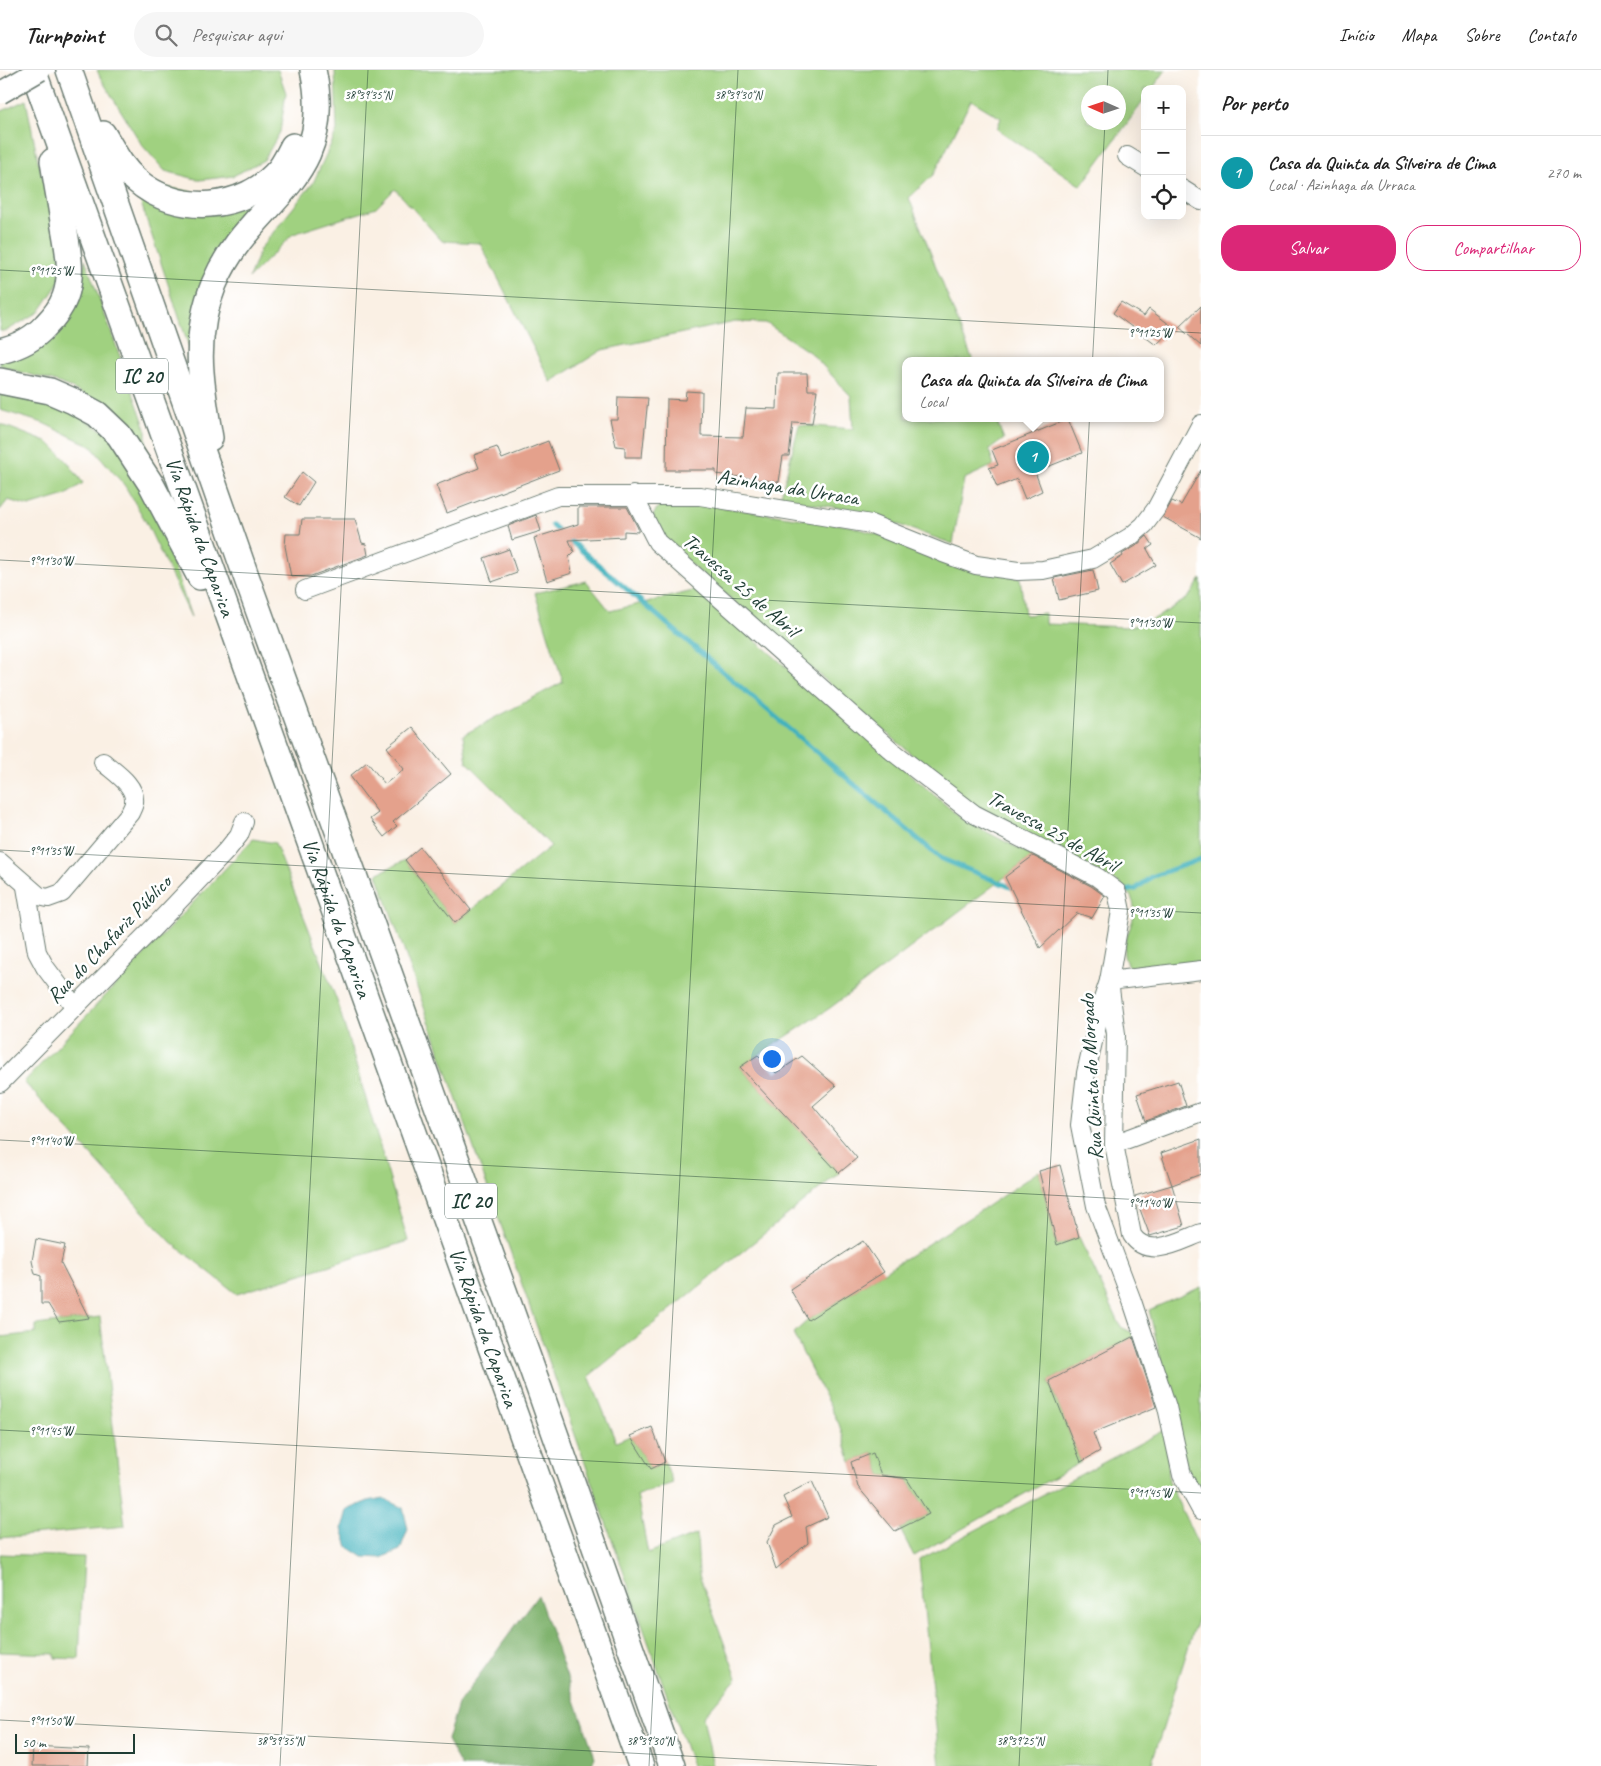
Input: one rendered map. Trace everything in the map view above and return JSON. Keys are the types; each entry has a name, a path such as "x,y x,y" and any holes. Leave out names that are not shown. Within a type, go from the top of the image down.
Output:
{"highway":[{"name":"Via Rápida da Caparica","path":"33,70 641,1766"},
{"path":"71,75 123,168 134,180 171,201 199,206 219,204 239,198 261,186 280,169 299,130 300,97 295,70"},
{"path":"223,512 201,383 199,353 204,316 214,283 232,253 290,182 309,152 318,118 313,70"},
{"name":"Via Rápida da Caparica","path":"71,75 223,512 539,1388 672,1766"},
{"path":"0,351 28,340 43,329 56,315 65,297 69,278 69,255 42,97"},
{"path":"0,381 50,391 73,401 97,414 119,435 151,484 242,656"}],"main road":[{"path":"0,93 40,70"}],"street":[{"path":"1127,156 1141,165"},
{"path":"1186,192 1201,201"},
{"name":"Azinhaga da Urraca","path":"305,590 558,496 700,496 871,524 976,565 1018,571 1043,570 1093,559 1130,537 1144,525 1156,509 1201,424"},
{"name":"Travessa 25 de Abril","path":"633,495 658,542 892,751 974,814 1097,877 1117,892 1121,911 1109,982 1102,1002 1086,1073 1080,1126 1096,1206 1132,1301 1164,1398 1182,1475 1201,1510"},
{"path":"0,862 39,896 48,898 62,893 130,814 134,802 134,794 128,784 103,762"},
{"name":"Rua do Chafariz Público","path":"0,1083 227,850 239,836 244,822"},
{"path":"26,886 37,952 45,967 75,1007"},
{"name":"Rua Quinta do Morgado","path":"1201,970 1109,982 1116,1034 1114,1144 1131,1231 1139,1242 1154,1248 1166,1246 1201,1233"},
{"path":"1114,1144 1201,1112"}],"green space":[{"path":"97,70 278,70 286,93 280,132 264,160 233,176 200,180 165,171 142,145"},
{"path":"335,70 1166,70 1155,85 1141,85 1141,104 1126,125 1126,85 1081,85 1081,130 1122,130 1081,186 997,129 1001,118 971,100 934,174 909,198 971,357 902,357 902,422 997,422 1004,439 989,450 994,465 964,479 953,544 860,511 780,499 799,425 853,429 851,396 812,354 766,323 735,322 602,350 551,382 480,243 442,241 395,189 376,208 293,234 249,278 260,249 313,183 337,131"},
{"path":"26,100 38,161 60,235 60,281 39,312 6,331 0,331 0,112"},
{"path":"134,182 254,202 219,249 193,359"},
{"path":"85,259 146,429 146,448 120,421 100,405 78,392 59,383 0,365 0,359 80,286"},
{"path":"0,389 57,402 108,434 148,487 191,617 145,520 125,486 91,446 43,423 0,410"},
{"path":"0,424 49,443 67,461 83,483 66,495 29,506 8,500 0,510"},
{"path":"674,500 850,526 1020,578 1025,615 1045,613 1045,624 1130,627 1154,619 1188,598 1201,579 1201,967 1133,972 1126,962 1124,953 1134,916 1134,907 1130,895 1121,884 966,801 667,544 653,516 661,504"},
{"path":"586,581 610,611 697,590 962,819 1033,856 830,1008 740,1067 839,1173 589,1376 616,1442 630,1436 651,1469 665,1462 673,1483 637,1495 648,1553 697,1534 699,1575 737,1678 703,1717 713,1766 692,1766 377,874 405,860 455,923 551,846 467,762 463,735 563,682 535,593"},
{"path":"253,839 275,843 337,1001 408,1241 237,1294 171,1242 24,1082"},
{"path":"1039,1171 1057,1245 1079,1237 1121,1327 1137,1335 1049,1381 1081,1462 914,1556 900,1529 929,1514 907,1479 881,1475 873,1453 851,1462 839,1424 793,1334 808,1320 986,1207"},
{"path":"1201,1287 1201,1495 1188,1472 1149,1310"},
{"path":"100,1317 125,1526 0,1538 0,1337 36,1333 36,1325"},
{"path":"1167,1429 1169,1483 1201,1550 1201,1607 1151,1766 940,1766 919,1560"},
{"path":"0,1554 84,1557 79,1659 55,1658 55,1654 0,1652"},
{"path":"538,1595 595,1757 591,1766 461,1766 447,1740 458,1704"}],"water":[{"path":"383,1498 403,1508 408,1529 400,1550 381,1558 363,1557 348,1547 342,1529 347,1510 368,1501"}],"building":[{"path":"1121,302 1144,316 1149,309 1174,328 1156,345 1113,313"},
{"path":"1201,306 1201,346 1179,327"},
{"path":"778,373 807,373 808,390 817,390 812,424 793,423 789,456 783,456 779,482 716,474 716,470 666,470 667,399 685,400 686,391 702,392 701,436 743,437 746,408 777,409"},
{"path":"618,397 648,398 642,457 625,457 625,447 616,446 610,419 617,419"},
{"path":"1061,422 1069,422 1082,453 1035,472 1042,491 1025,499 1017,479 997,487 989,468 998,465 992,450"},
{"path":"548,441 559,470 447,513 436,485 479,468 474,455 497,447 502,459"},
{"path":"1201,470 1201,538 1163,517 1172,501 1181,505"},
{"path":"302,472 314,482 299,506 285,497"},
{"path":"578,507 627,507 638,528 638,532 624,531 624,537 569,540 574,552 569,557 572,573 547,581 534,538 578,524"},
{"path":"536,515 541,531 512,540 508,526"},
{"path":"302,519 355,519 362,543 366,544 368,555 311,576 291,577 285,546 286,534 300,534"},
{"path":"1147,536 1153,545 1147,549 1156,565 1122,585 1110,564"},
{"path":"509,549 517,573 492,582 484,558"},
{"path":"1093,570 1098,591 1059,600 1054,578"},
{"path":"412,727 451,774 393,822 397,826 384,837 370,819 378,813 350,776 367,762 385,784 404,769 387,747"},
{"path":"420,847 471,910 455,923 405,860"},
{"path":"1033,856 1091,886 1105,896 1092,918 1077,913 1040,948 1005,877"},
{"path":"758,1055 776,1073 802,1056 836,1086 813,1106 857,1158 839,1173 740,1067"},
{"path":"1178,1081 1186,1106 1146,1121 1137,1094"},
{"path":"1201,1139 1201,1174 1172,1185 1161,1153"},
{"path":"1060,1165 1079,1237 1057,1245 1039,1171"},
{"path":"1172,1185 1184,1226 1150,1236 1135,1196"},
{"path":"36,1239 65,1245 61,1263 89,1318 59,1322 48,1304 41,1304 41,1276 35,1274 32,1261"},
{"path":"863,1241 884,1272 808,1320 790,1289"},
{"path":"1133,1337 1156,1407 1093,1433 1100,1451 1081,1462 1049,1381"},
{"path":"652,1427 665,1462 651,1469 630,1436"},
{"path":"873,1453 881,1475 907,1479 929,1514 895,1531 858,1487 851,1462"},
{"path":"812,1481 828,1517 806,1527 808,1543 776,1569 767,1542 776,1525 792,1517 783,1497"},
{"path":"33,1746 89,1749 88,1766 32,1766"}],"waterway":[{"path":"552,525 940,858 1015,889"},
{"path":"1120,892 1136,889 1151,877 1201,859"}],"place":[{"name":"Casa da Quinta da Silveira de Cima","path":"1033,457"}]}
